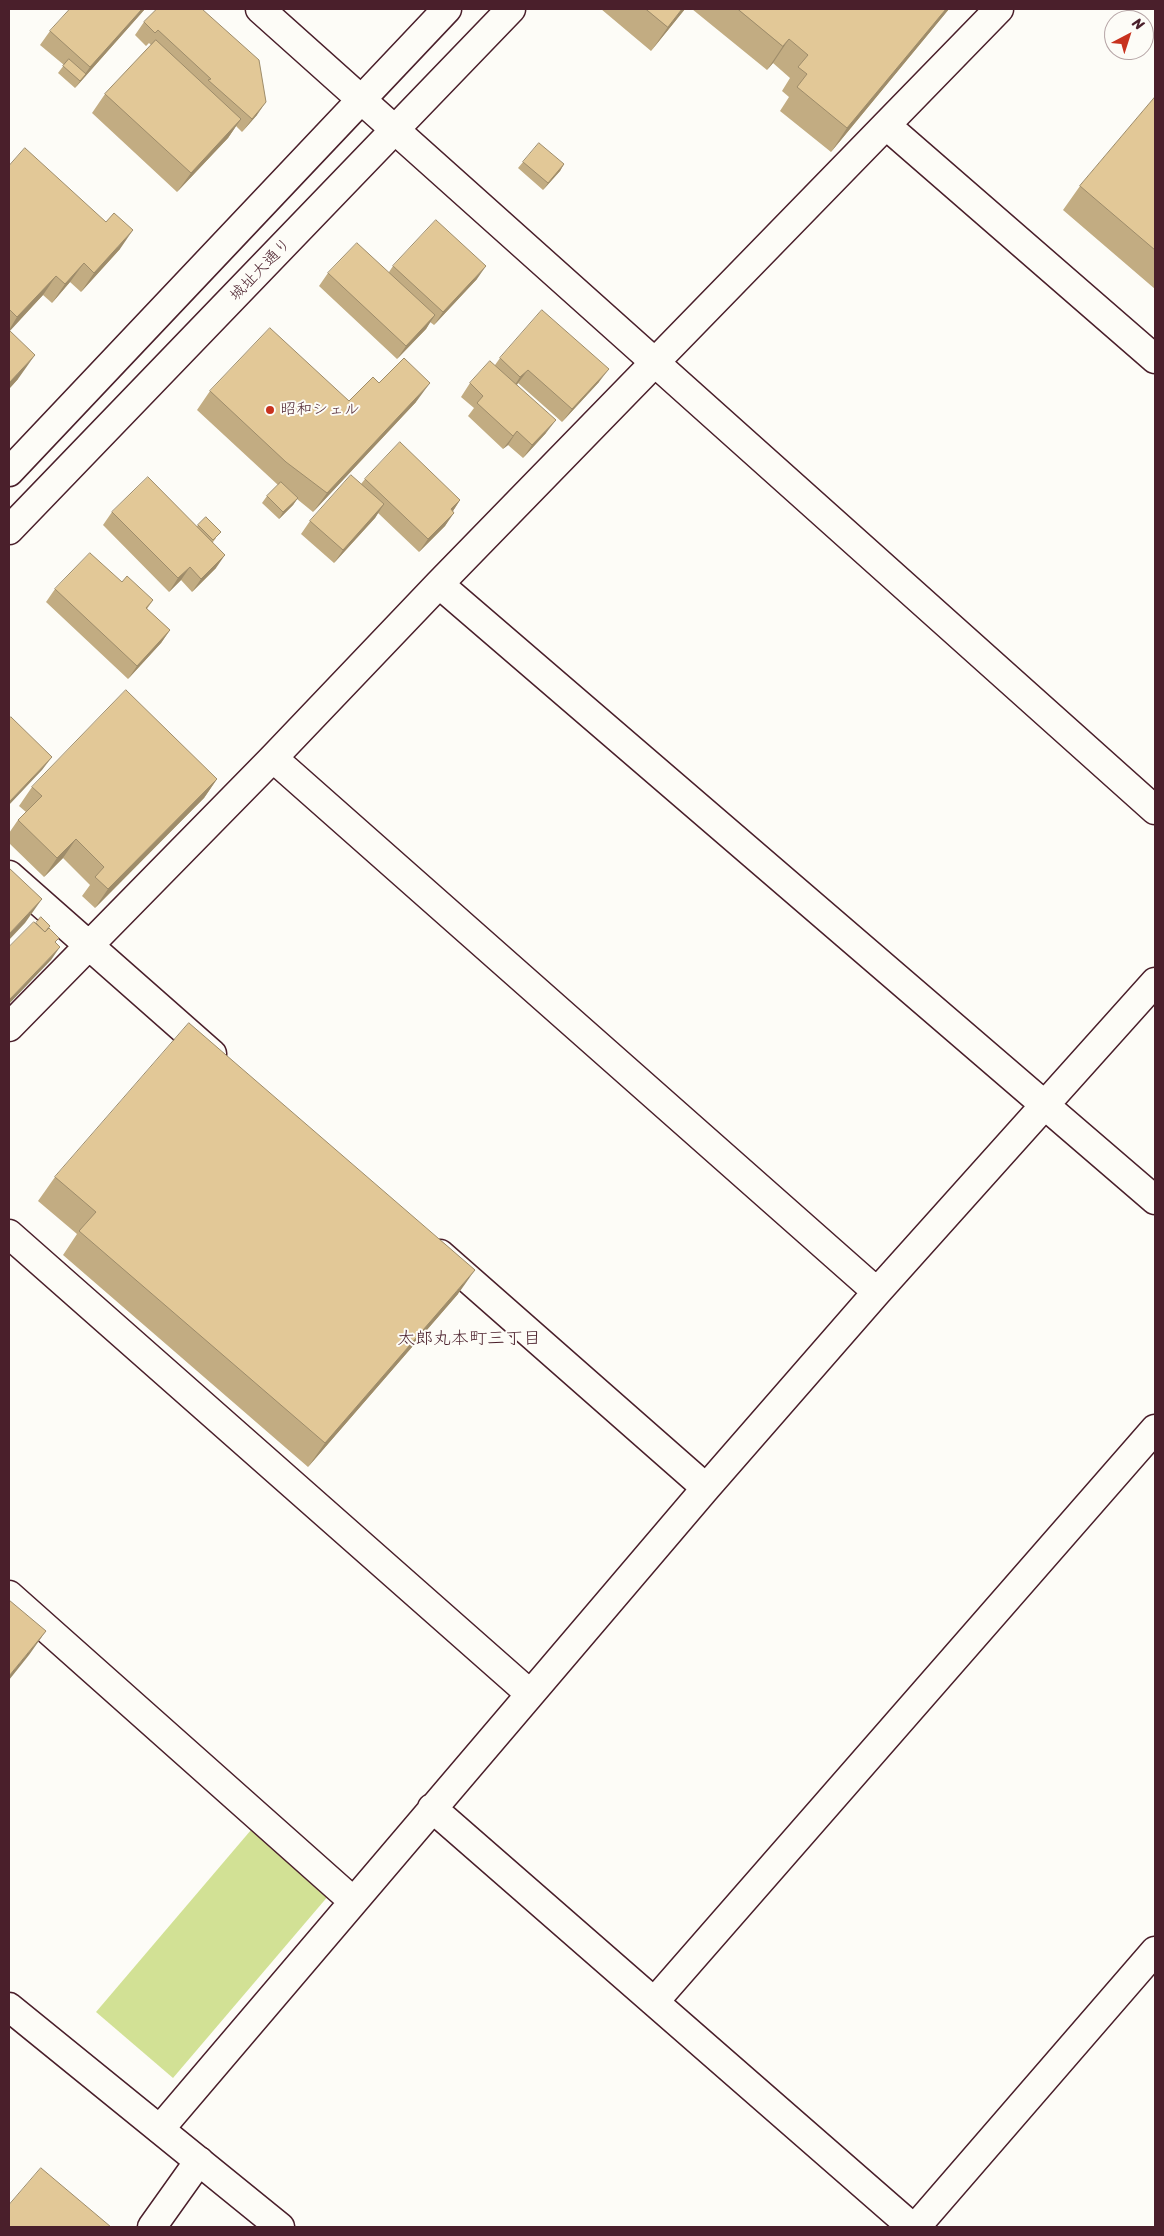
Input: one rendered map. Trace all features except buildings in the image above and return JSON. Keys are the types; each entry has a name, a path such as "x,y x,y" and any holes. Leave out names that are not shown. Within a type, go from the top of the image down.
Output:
{"main road":[{"path":"260,9 1155,810"},
{"path":"9,472 447,9"},
{"name":"城址大通り","path":"9,530 396,131 511,9"},
{"path":"9,1027 273,758 439,584 999,9"},
{"path":"887,126 1155,359"},
{"path":"439,584 1155,1200"},
{"path":"273,758 877,1292"},
{"path":"9,875 230,1069"},
{"path":"160,2129 706,1488 877,1292 1046,1107 1155,982"},
{"path":"9,1234 529,1694"},
{"path":"423,1239 706,1488"},
{"path":"655,2001 1155,1429"},
{"path":"9,1595 354,1901"},
{"path":"432,1808 912,2227"},
{"path":"916,2227 1155,1951"},
{"path":"9,2007 280,2227"},
{"path":"152,2227 199,2161"}],"green space":[{"path":"251,1830 329,1895 173,2078 96,2012"}],"place":[{"name":"昭和シェル","path":"270,410"}],"district":[{"name":"太郎丸本町三丁目","path":"469,1339"}]}
